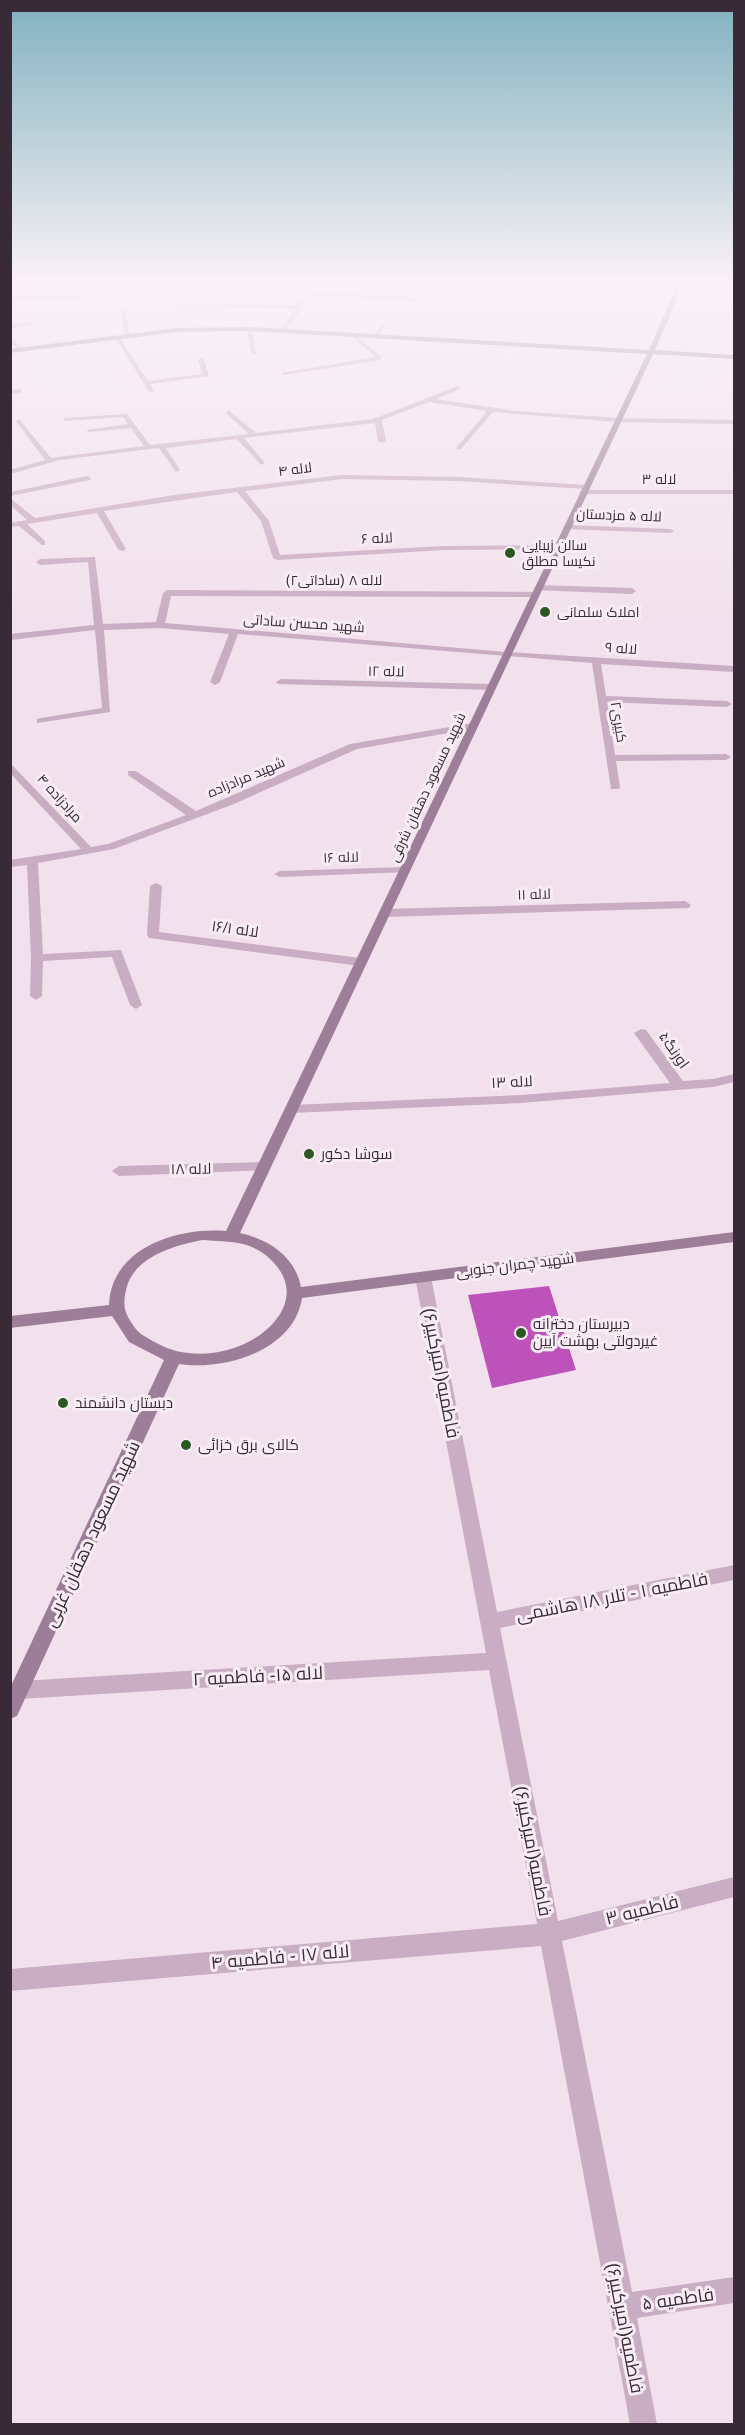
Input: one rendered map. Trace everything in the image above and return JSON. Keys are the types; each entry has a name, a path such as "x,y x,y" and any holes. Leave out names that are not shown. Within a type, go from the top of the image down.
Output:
{"main road":[{"name":"شهید مسعود دهقان شرقی","path":"231,1236 631,394"},
{"path":"202,1235 231,1236 256,1244 277,1256 291,1273 295,1293 289,1316 270,1337 242,1352 208,1359 174,1357 135,1339 116,1310 117,1288 128,1269 148,1252 173,1241 202,1235"},
{"name":"شهید چمران جنوبی","path":"295,1293 735,1237"},
{"path":"10,1322 116,1310"},
{"name":"شهید مسعود دهقان غربی","path":"10,1710 174,1357"}],"street":[{"path":"10,472 49,460 110,451 240,438 378,420 442,394"},
{"path":"427,399 492,409 618,420 735,422"},
{"path":"460,448 492,409"},
{"path":"228,412 256,436"},
{"path":"65,420 125,415 148,447"},
{"path":"378,420 382,441"},
{"path":"19,421 49,460"},
{"path":"89,430 133,426"},
{"path":"240,438 261,463"},
{"path":"161,445 176,470"},
{"path":"110,451 121,463"},
{"name":"لاله ۴","path":"10,525 239,489 342,477 458,479 585,489"},
{"path":"10,494 87,478"},
{"name":"لاله ۶","path":"239,489 265,521 277,558 444,548 557,547"},
{"name":"لاله ۳","path":"585,489 735,492"},
{"path":"10,500 33,521"},
{"path":"99,510 122,549"},
{"path":"21,524 42,543"},
{"name":"لاله ۵ مزدستان","path":"567,527 670,531"},
{"path":"40,562 92,559 107,710 41,721"},
{"path":"536,591 632,591"},
{"name":"لاله ۸ (ساداتی۲)","path":"160,625 167,592 536,591"},
{"name":"شهید محسن ساداتی","path":"10,637 100,627 160,625 506,655"},
{"path":"215,682 235,631"},
{"name":"لاله ۹","path":"506,655 735,669"},
{"name":"کبیری۲","path":"596,660 615,787"},
{"name":"لاله ۱۲","path":"281,682 491,687"},
{"path":"602,699 728,704"},
{"name":"شهید مرادزاده","path":"10,864 110,847 230,802 354,746 473,726"},
{"path":"611,758 726,757"},
{"name":"مرادزاده ۴","path":"10,766 88,850"},
{"path":"132,773 194,815"},
{"path":"33,860 37,958 36,996"},
{"name":"لاله ۱۶","path":"280,874 404,870"},
{"name":"لاله ۱۶/۱","path":"156,886 153,934 360,962"},
{"name":"لاله ۱۱","path":"384,913 685,905"},
{"path":"37,958 117,953 136,1005"},
{"name":"اورنگ۵","path":"641,1033 679,1086"},
{"name":"لاله ۱۳","path":"291,1109 521,1099 713,1083 735,1078"},
{"name":"لاله ۱۸","path":"119,1171 264,1167"},
{"name":"فاطمیه(امیرکبیر۶)","path":"423,1277 644,2424"},
{"name":"فاطمیه ۱ - تلار ۱۸ هاشمی","path":"489,1622 735,1572"},
{"name":"لاله ۱۵- فاطمیه ۲","path":"20,1690 497,1661"},
{"name":"فاطمیه ۳","path":"549,1934 735,1887"},
{"name":"لاله ۱۷ - فاطمیه ۴","path":"10,1980 549,1934"},
{"name":"فاطمیه ۵","path":"621,2307 735,2290"}],"building":[{"name":"دبیرستان دخترانه غیردولتی بهشت آیین","path":"549,1286 576,1370 492,1388 468,1295"}],"place":[{"name":"سالن زیبایی نکیسا مطلق","path":"510,553"},
{"name":"املاک سلمانی","path":"545,612"},
{"name":"سوشا دکور","path":"309,1154"},
{"name":"دبیرستان دخترانه غیردولتی بهشت آیین","path":"521,1333"},
{"name":"دبستان دانشمند","path":"63,1403"},
{"name":"کالای برق خزائی","path":"186,1445"}]}
